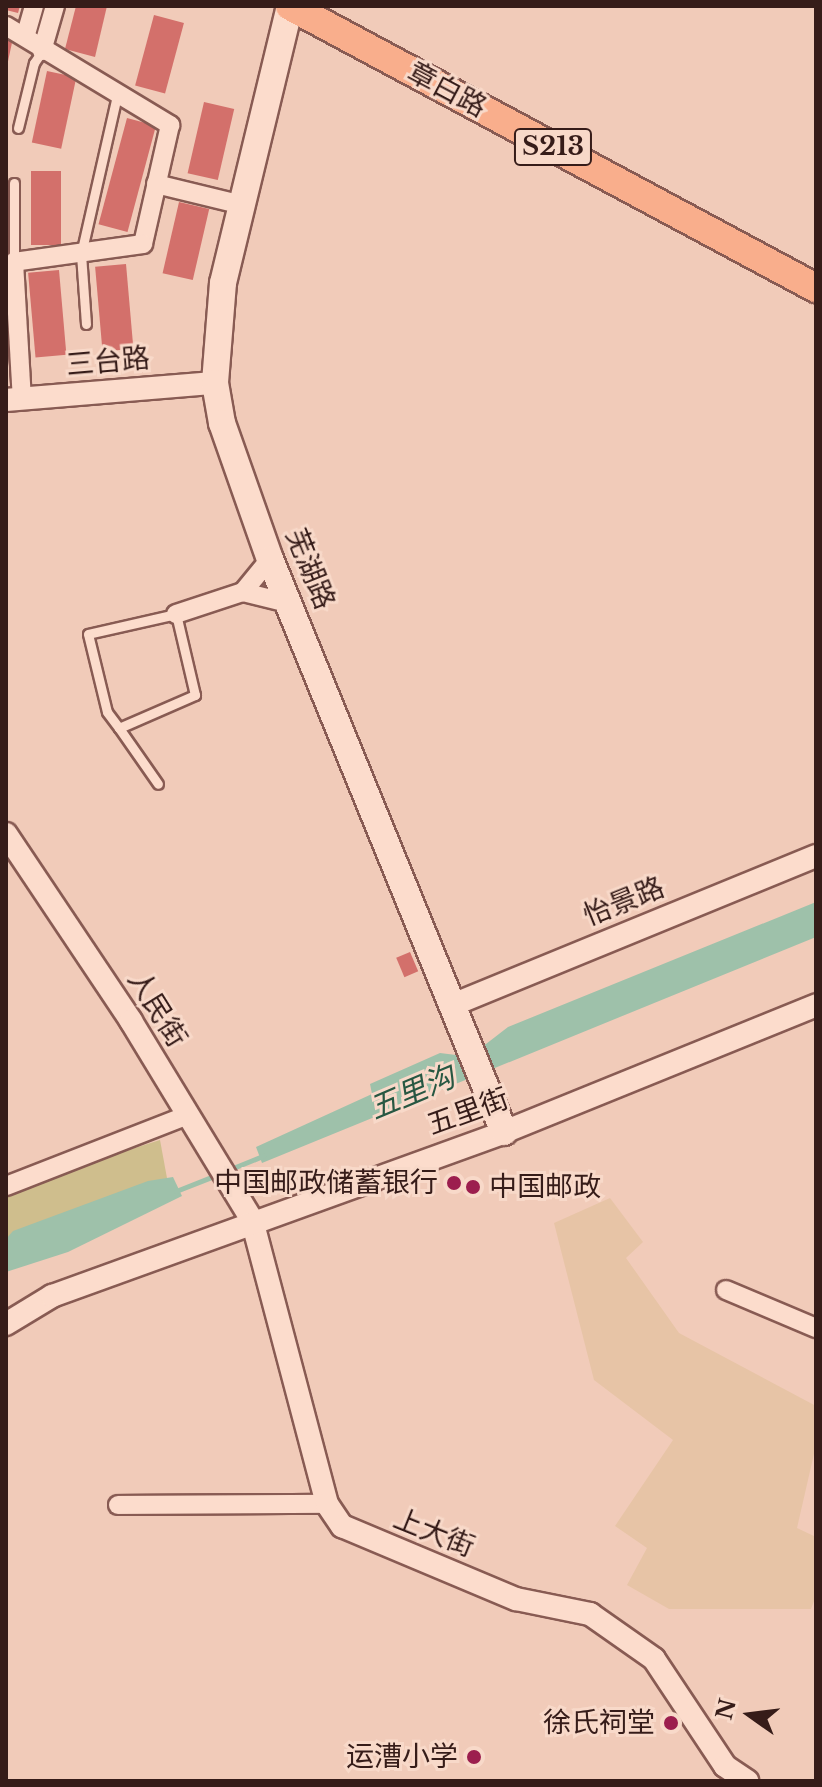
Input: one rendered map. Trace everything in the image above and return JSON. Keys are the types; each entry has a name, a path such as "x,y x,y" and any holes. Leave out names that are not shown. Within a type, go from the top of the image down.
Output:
{"main road":[{"name":"芜湖路","path":"290,6 223,283 215,383 222,423 270,559 455,1004 504,1132"},
{"name":"章白路","path":"290,6 816,288"}],"street":[{"path":"26,34 34,6"},
{"path":"42,51 55,6"},
{"path":"6,26 26,34 42,51 170,125 143,244 10,262 14,399"},
{"path":"156,184 242,205"},
{"name":"三台路","path":"14,399 215,383"},
{"path":"243,592 270,559"},
{"path":"176,614 243,592 288,603"},
{"name":"人民街","path":"6,834 188,1115 252,1220"},
{"name":"怡景路","path":"455,1004 816,856"},
{"name":"五里街","path":"6,1324 52,1296 252,1220 504,1132 816,1005"},
{"path":"6,1186 188,1115"},
{"name":"上大街","path":"252,1220 327,1504 342,1526 516,1599 590,1614 654,1659 725,1766 747,1781"},
{"path":"726,1290 816,1328"},
{"path":"118,1505 327,1504"}],"lane":[{"path":"18,128 34,63 42,51"},
{"path":"86,324 81,254 117,95"},
{"path":"10,262 14,183"},
{"path":"119,728 195,695 176,614 88,634 107,712 158,784"}],"shaded area":[{"path":"160,1140 169,1189 6,1253 6,1189"},
{"path":"610,1198 643,1242 626,1258 679,1333 816,1406 816,1445 797,1528 816,1537 816,1596 811,1609 669,1609 627,1585 647,1548 615,1526 673,1440 594,1380 554,1223"}],"water":[{"path":"816,902 816,937 262,1163 256,1147 372,1094 370,1084 440,1053 456,1055 486,1044 508,1027"},
{"path":"173,1177 182,1196 68,1252 6,1272 6,1239 13,1231 148,1181"}],"building":[{"path":"6,6 20,6 18,13 6,10"},
{"path":"76,6 107,6 95,57 65,49"},
{"path":"154,15 184,23 165,94 135,86"},
{"path":"6,36 13,38 7,66 6,66"},
{"path":"47,71 76,77 61,149 32,142"},
{"path":"204,102 234,109 218,180 188,173"},
{"path":"127,118 156,126 128,232 99,224"},
{"path":"31,171 61,171 61,245 31,245"},
{"path":"179,202 209,209 193,280 163,273"},
{"path":"126,264 133,349 103,351 95,267"},
{"path":"59,270 66,355 36,357 28,273"},
{"path":"410,952 418,971 404,977 396,958"}],"waterway":[{"name":"五里沟","path":"228,1170 263,1156"},
{"name":"五里沟","path":"176,1191 219,1174"}],"place":[{"name":"中国邮政储蓄银行","path":"454,1183"},
{"name":"中国邮政","path":"473,1187"},
{"name":"徐氏祠堂","path":"671,1723"},
{"name":"运漕小学","path":"474,1757"}]}
